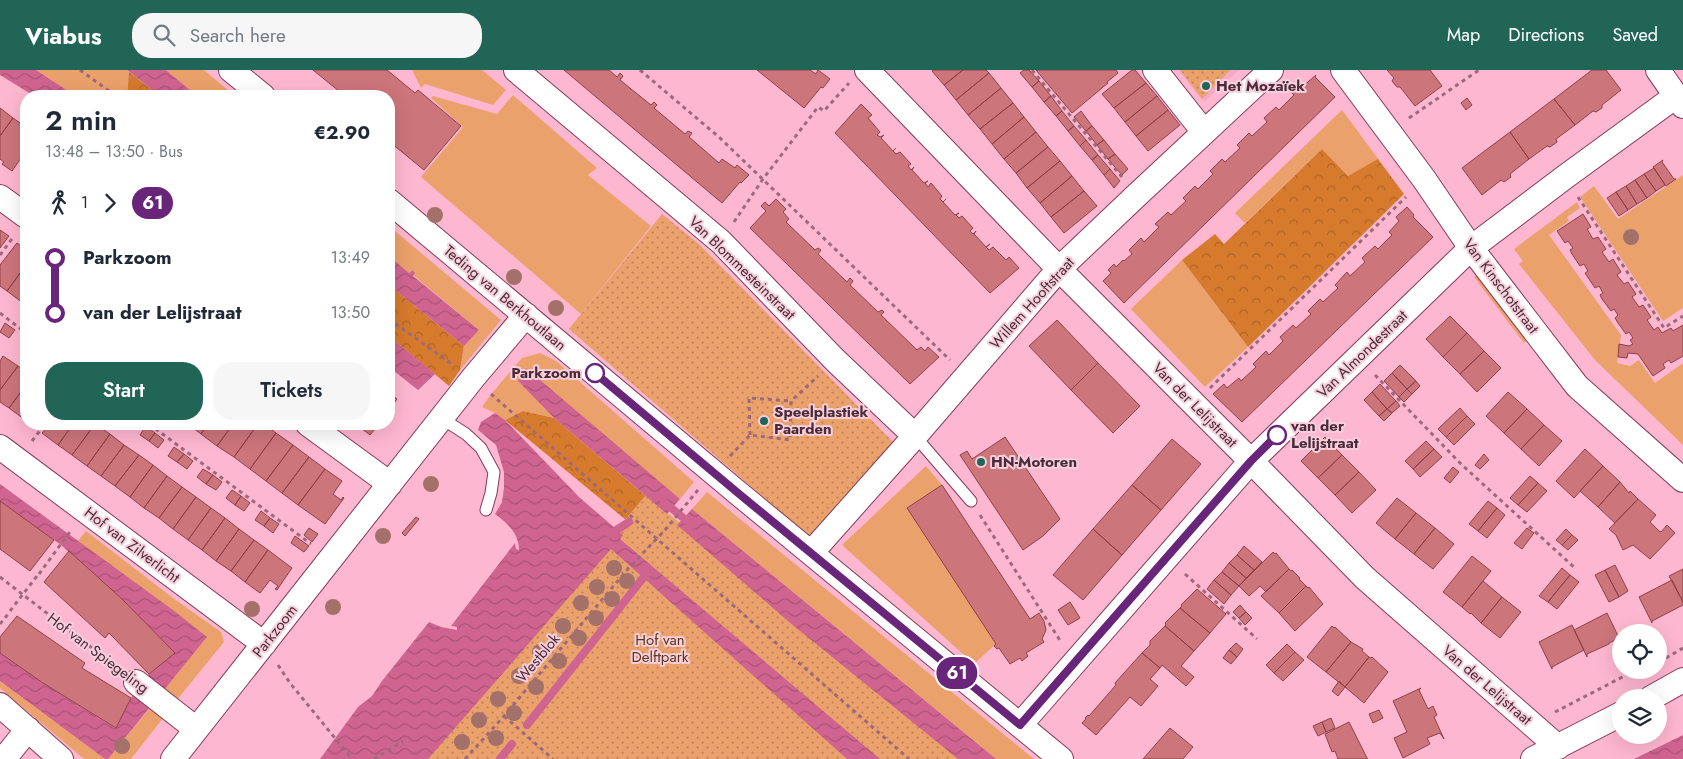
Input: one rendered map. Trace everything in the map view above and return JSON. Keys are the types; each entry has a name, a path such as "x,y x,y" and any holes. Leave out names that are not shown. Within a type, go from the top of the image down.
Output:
{"street":[{"path":"231,70 255,90"},
{"name":"Van Blommesteinstraat","path":"516,70 721,242 835,360 915,436"},
{"path":"1155,70 1204,132"},
{"name":"Willem Hooftstraat","path":"810,553 915,436 1060,269 1271,70"},
{"name":"Van Kinschotstraat","path":"1343,70 1424,179 1471,248 1577,386 1683,480"},
{"path":"1658,70 1681,98"},
{"name":"Van der Lelijstraat","path":"869,73 1373,586 1558,747"},
{"name":"Van Almondestraat","path":"1020,725 1251,461 1471,248 1565,177 1681,98"},
{"path":"0,197 20,212"},
{"name":"Teding van Berkhoutlaan","path":"395,206 1060,759"},
{"name":"Parkzoom","path":"173,759 441,418 526,315"},
{"path":"316,430 390,484"},
{"name":"Hof van Zilverlicht","path":"0,447 264,644"},
{"path":"1667,689 1683,680"},
{"name":"Hof van Spiegeling","path":"136,682 196,729"},
{"path":"0,705 61,759"},
{"path":"1533,759 1612,719"},
{"path":"4,759 28,729"}],"lane":[{"path":"441,418 466,434 481,448 494,472 486,510"},
{"path":"915,436 972,501"}],"path":[{"path":"80,70 109,90"},
{"path":"640,70 720,138 967,376"},
{"path":"1032,70 1127,182"},
{"path":"1389,132 1479,70"},
{"path":"721,242 763,179 818,107 824,110 869,73"},
{"path":"1565,177 1664,328 1683,316"},
{"path":"1194,404 1424,179"},
{"path":"0,313 20,328"},
{"path":"395,323 473,378 909,759"},
{"path":"1358,358 1460,464 1576,569"},
{"path":"750,434 790,440 791,401 835,360"},
{"path":"714,472 750,434 749,398 791,401"},
{"path":"157,430 331,559"},
{"name":"Westblok","path":"465,759 690,499"},
{"path":"972,501 1074,662"},
{"path":"0,624 62,545"},
{"path":"1168,558 1257,639"},
{"name":"Hof van Spiegeling","path":"0,577 22,596 136,682"},
{"path":"264,644 290,683 352,759"},
{"path":"1667,657 1683,648"},
{"path":"1532,724 1619,679"},
{"path":"504,716 553,759"},
{"path":"374,759 403,741"}],"shaded area":[{"name":"Het Mozaïek","path":"1178,70 1239,70 1204,102"}],"green space":[{"path":"36,70 127,70 129,72 128,90 67,90"},
{"path":"166,70 204,70 228,90 190,90"},
{"path":"412,70 482,70 506,90 493,105 425,84 421,88"},
{"name":"Het Mozaïek","path":"1180,70 1230,70 1202,99"},
{"path":"129,72 152,90 128,90"},
{"path":"513,95 597,168 588,175 651,226 581,314 421,177 463,127 431,98 433,96 497,114"},
{"path":"1342,110 1379,160 1348,176 1322,149 1245,223 1235,213"},
{"path":"1322,149 1348,176 1378,159 1404,194 1248,347 1182,260 1215,234 1224,244"},
{"path":"1683,175 1683,308 1663,321 1580,197 1594,186 1618,219"},
{"path":"1577,202 1580,208 1567,217 1569,221 1549,235 1621,335 1617,363 1630,366 1639,360 1655,383 1683,363 1683,445 1595,360 1519,264 1523,261 1514,249"},
{"path":"662,214 699,244 898,447 814,541 569,329"},
{"path":"395,231 501,320 460,370 464,346 479,330 413,275 411,270 409,273 395,261"},
{"path":"1182,260 1248,347 1205,387 1131,309"},
{"path":"1481,272 1531,337 1524,343 1474,277"},
{"path":"395,290 464,346 460,370 449,386 395,341"},
{"path":"540,353 556,361 694,482 680,499 651,476 518,381 554,418 523,411 505,420 482,407 522,358"},
{"path":"523,411 554,418 648,498 632,525 505,420"},
{"path":"926,466 942,485 907,508 996,644 974,664 842,545"},
{"path":"707,492 1034,759 996,759 692,509"},
{"name":"Hof van Delftpark","path":"646,495 966,759 420,759"},
{"path":"86,531 173,598 221,632 224,642 176,701 163,691 206,638 78,541"},
{"path":"0,681 105,759 84,759 0,688"},
{"path":"150,708 163,718 131,759 108,759"}],"water":[{"path":"0,70 36,70 67,90 24,90 0,75"},
{"path":"127,70 166,70 190,90 152,90"},
{"path":"395,261 409,273 412,270 415,273 413,276 479,330 464,346 395,290"},
{"path":"395,341 435,374 418,390 395,372"},
{"path":"526,368 680,499 667,514 554,418 518,381"},
{"path":"495,413 505,420 579,497 623,535 620,539 880,759 847,759 611,549 428,759 320,759 358,707 372,696 429,622 441,627 457,630 457,627 451,626 515,543 516,549 519,550 515,534 495,514 502,502 504,488 504,472 496,445 478,430 481,422"},
{"path":"0,484 173,610 207,637 108,759 105,759 0,681 0,653 43,683 115,728 131,698 149,674 175,653 122,599 61,545 0,501"},
{"path":"692,509 996,759 958,759 789,622 677,525"},
{"path":"1683,735 1683,759 1634,759 1667,744"}],"building":[{"path":"313,70 387,70 415,93 418,90 461,126 424,170 395,146 395,90 338,90"},
{"path":"564,70 609,70 617,77 620,73 623,76 620,80 651,105 654,102 657,105 654,108 685,134 688,131 692,133 689,137 719,163 722,159 735,168 737,165 749,175 740,182 722,203"},
{"path":"757,70 810,70 816,74 818,70 830,79 804,108"},
{"path":"933,70 963,70 944,85"},
{"path":"963,70 986,70 989,73 956,100 944,85"},
{"path":"1024,70 1029,70 1039,81 1032,87 1020,73"},
{"path":"1036,70 1116,70 1118,73 1072,113"},
{"path":"1132,70 1135,70 1146,83 1114,108 1102,94"},
{"path":"1387,70 1430,70 1442,86 1415,106 1400,87 1397,87 1392,81 1394,78"},
{"path":"1592,70 1606,70 1621,90 1602,105 1602,108 1596,112 1593,111 1575,125 1554,99"},
{"path":"989,73 1001,88 968,115 956,100"},
{"path":"1316,75 1315,77 1335,97 1124,303 1103,281 1111,273 1108,270 1114,264 1116,267 1132,254 1129,250 1141,238 1144,242 1159,227 1155,224 1168,212 1171,215 1186,201 1183,198 1195,186 1198,189 1213,174 1210,171 1222,159 1225,162 1240,148 1237,145 1249,133 1252,136 1267,122 1264,118 1276,107 1279,110 1294,95 1291,92 1298,85 1301,88"},
{"path":"1039,81 1051,96 1044,102 1032,87"},
{"path":"1146,83 1157,96 1125,122 1114,108"},
{"path":"1001,88 1013,103 980,129 968,115"},
{"path":"1051,96 1062,111 1056,116 1044,102"},
{"path":"1157,96 1168,110 1136,136 1125,122"},
{"path":"1467,98 1472,105 1466,110 1461,103"},
{"path":"1554,99 1575,125 1556,139 1557,142 1550,147 1547,146 1529,159 1510,132"},
{"path":"1013,103 1024,117 992,144 980,129"},
{"path":"861,104 872,115 868,118 880,132 877,135 880,137 884,135 881,138 896,154 900,152 911,164 908,166 911,170 914,167 912,170 924,183 928,181 925,183 928,187 931,183 942,196 940,199 955,215 959,213 956,215 959,218 962,216 973,228 970,231 973,234 976,231 974,234 989,250 993,247 1006,260 1009,257 1019,268 990,293 835,133"},
{"path":"0,108 13,118 0,136"},
{"path":"1168,110 1180,125 1148,151 1136,136"},
{"path":"1062,111 1074,126 1068,131 1056,116"},
{"path":"1081,111 1092,126 1086,131 1074,117"},
{"path":"1024,117 1036,132 1004,159 992,144"},
{"path":"13,118 20,123 20,160 12,171 2,164 4,162 0,159 0,136"},
{"path":"1074,126 1086,140 1080,146 1068,131"},
{"path":"1092,126 1104,140 1097,145 1086,131"},
{"path":"1036,132 1048,147 1016,173 1004,159"},
{"path":"1510,132 1529,159 1510,174 1511,177 1504,182 1501,180 1482,195 1462,168"},
{"path":"1086,140 1098,155 1092,160 1080,146"},
{"path":"1104,140 1115,154 1108,159 1097,145"},
{"path":"1048,147 1060,161 1027,188 1016,173"},
{"path":"1115,154 1128,169 1122,175 1108,159"},
{"path":"1098,155 1110,169 1104,175 1092,160"},
{"path":"1663,160 1662,162 1674,179 1676,179 1666,186 1653,167"},
{"path":"1060,161 1072,176 1040,203 1027,188"},
{"path":"1654,168 1665,185 1656,191 1644,174"},
{"path":"1110,169 1120,181 1114,188 1104,175"},
{"path":"1644,174 1656,191 1647,198 1635,180"},
{"path":"1072,176 1084,191 1051,217 1040,203"},
{"path":"1635,180 1647,198 1637,204 1626,186"},
{"path":"1626,186 1637,204 1628,210 1616,192"},
{"path":"1084,191 1097,206 1064,233 1051,217"},
{"path":"1616,192 1628,210 1619,216 1607,198"},
{"path":"776,199 786,209 783,212 789,219 786,222 815,250 818,248 821,250 818,254 847,282 850,278 853,281 850,285 878,312 882,310 884,312 881,315 917,350 921,347 925,351 928,347 939,357 910,384 750,228 766,211 761,206 765,202 769,206"},
{"path":"1407,207 1414,215 1413,217 1433,237 1242,422 1213,394 1224,384 1227,388 1239,378 1241,381 1256,367 1253,364 1266,351 1269,355 1283,341 1280,337 1293,325 1296,328 1311,314 1308,311 1320,299 1323,302 1338,288 1335,285 1347,272 1350,276 1365,262 1362,258 1375,246 1378,249 1392,235 1389,232 1399,221 1396,217"},
{"path":"1583,214 1591,227 1587,229 1593,239 1598,237 1606,249 1602,252 1609,262 1613,259 1621,272 1617,275 1624,284 1628,282 1636,294 1632,297 1639,307 1643,305 1651,317 1647,320 1654,330 1658,327 1662,333 1671,328 1673,331 1683,325 1683,356 1671,363 1669,360 1663,364 1665,368 1653,376 1638,354 1628,353 1627,358 1618,357 1619,344 1629,346 1633,344 1630,340 1633,338 1629,332 1626,334 1618,323 1615,318 1618,315 1614,309 1611,311 1602,299 1600,295 1603,293 1599,286 1595,288 1585,273 1588,271 1584,264 1580,266 1570,250 1573,248 1568,241 1565,243 1557,231"},
{"path":"0,230 9,236 0,248"},
{"path":"17,243 20,245 20,273 7,291 0,286 0,265"},
{"path":"20,273 20,301 7,291"},
{"path":"1450,316 1467,333 1443,357 1426,339"},
{"path":"1057,320 1098,363 1071,390 1029,346"},
{"path":"5,323 15,330 9,338 0,332"},
{"path":"1467,333 1484,351 1460,374 1443,357"},
{"path":"1484,351 1501,368 1477,392 1460,374"},
{"path":"3,356 18,366 0,390 0,361"},
{"path":"1098,363 1140,406 1113,433 1071,390"},
{"path":"1400,365 1416,381 1407,389 1392,373"},
{"path":"18,366 20,368 20,393 9,408 0,402 0,390"},
{"path":"1392,373 1407,389 1399,397 1384,381"},
{"path":"1416,381 1420,386 1412,394 1407,389"},
{"path":"1380,384 1396,401 1387,409 1372,392"},
{"path":"1407,389 1412,394 1404,402 1399,397"},
{"path":"1372,392 1387,409 1379,416 1364,400"},
{"path":"1508,392 1527,409 1504,433 1486,416"},
{"path":"20,393 20,416 9,408"},
{"path":"1396,401 1400,406 1392,413 1387,409"},
{"path":"1460,408 1467,416 1446,437 1438,429"},
{"path":"1387,409 1392,413 1384,421 1379,416"},
{"path":"1527,409 1544,425 1521,449 1504,433"},
{"path":"1467,416 1475,424 1454,445 1446,437"},
{"path":"1544,425 1562,441 1539,466 1521,449"},
{"path":"45,430 69,430 58,445 42,433"},
{"path":"69,430 91,430 72,455 58,445"},
{"path":"91,430 104,430 110,434 87,466 72,455"},
{"path":"143,430 151,430 155,433 149,441 140,435"},
{"path":"196,430 204,430 201,434"},
{"path":"204,430 229,430 217,446 201,434"},
{"path":"229,430 254,430 234,457 217,446"},
{"path":"254,430 272,430 276,433 250,469 234,457"},
{"path":"364,430 374,430 370,435"},
{"path":"155,433 164,440 158,448 149,441"},
{"path":"276,433 293,445 266,481 250,469"},
{"path":"110,434 124,445 101,476 87,466"},
{"path":"1005,437 1060,519 1043,536 1023,550 960,455 967,451 972,459"},
{"path":"1325,437 1342,455 1318,478 1301,461"},
{"path":"1172,439 1201,464 1161,510 1132,485"},
{"path":"1426,441 1434,449 1413,469 1405,461"},
{"path":"124,445 139,455 115,486 101,476"},
{"path":"293,445 309,457 282,493 266,481"},
{"path":"174,447 184,454 177,462 168,456"},
{"path":"1434,449 1442,457 1420,477 1413,469"},
{"path":"1585,449 1603,466 1574,498 1556,481"},
{"path":"184,454 193,461 187,469 177,462"},
{"path":"1484,454 1489,460 1480,469 1475,465"},
{"path":"139,455 153,465 130,497 115,486"},
{"path":"1342,455 1359,472 1335,495 1318,478"},
{"path":"309,457 325,469 298,505 282,493"},
{"path":"153,465 167,476 144,508 130,497"},
{"path":"1603,466 1620,482 1598,507 1580,491"},
{"path":"1453,467 1459,472 1450,483 1444,478"},
{"path":"203,469 213,475 206,484 197,477"},
{"path":"325,469 342,481 333,494 341,500 344,498 325,524 298,505"},
{"path":"1359,472 1376,490 1352,513 1335,495"},
{"path":"213,475 222,482 216,490 206,484"},
{"path":"167,476 182,487 159,518 144,508"},
{"path":"1530,476 1538,483 1518,505 1510,498"},
{"path":"1620,482 1629,493 1630,491 1638,499 1615,523 1598,507"},
{"path":"1538,483 1547,491 1527,512 1518,505"},
{"path":"942,485 1030,619 1039,613 1044,621 1046,630 1042,639 1044,642 1026,653 1028,656 1022,661 1020,658 1010,664 999,648 997,649 994,646 996,644 907,508"},
{"path":"1132,485 1161,510 1122,555 1093,529"},
{"path":"182,487 196,497 173,529 159,518"},
{"path":"232,490 241,496 235,505 226,498"},
{"path":"241,496 250,503 244,511 235,505"},
{"path":"196,497 211,508 188,540 173,529"},
{"path":"1397,498 1416,513 1395,539 1376,523"},
{"path":"1638,499 1656,515 1650,522 1659,531 1661,532 1667,525 1675,533 1650,559 1633,545 1623,550 1616,535 1609,529"},
{"path":"0,501 54,540 30,571 0,549"},
{"path":"1488,501 1497,508 1478,531 1469,524"},
{"path":"211,508 225,518 202,550 188,540"},
{"path":"1497,508 1505,515 1487,538 1478,531"},
{"path":"261,511 270,518 264,526 255,520"},
{"path":"1416,513 1435,528 1414,554 1395,539"},
{"path":"416,517 419,519 405,536 402,533"},
{"path":"225,518 239,529 216,561 202,550"},
{"path":"270,518 279,524 273,533 264,526"},
{"path":"309,528 318,534 312,542 304,535"},
{"path":"1435,528 1454,544 1433,569 1414,554"},
{"path":"1527,528 1534,533 1522,549 1514,543"},
{"path":"239,529 254,540 231,571 216,561"},
{"path":"1093,529 1122,555 1083,600 1053,575"},
{"path":"1566,529 1572,535 1562,545 1556,540"},
{"path":"1572,535 1578,540 1568,550 1562,545"},
{"path":"295,536 309,546 304,552 291,543"},
{"path":"254,540 268,550 245,582 231,571"},
{"path":"1244,546 1262,562 1254,570 1237,555"},
{"path":"268,550 292,568 277,590 275,589 278,586 270,580 260,593 245,582"},
{"path":"69,551 122,599 175,653 149,674 109,633 105,638 44,582"},
{"path":"1273,552 1289,569 1266,592 1260,586 1249,596 1239,586"},
{"path":"1237,555 1254,570 1246,578 1229,563"},
{"path":"1472,556 1491,571 1462,607 1443,592"},
{"path":"1229,563 1246,578 1239,586 1222,572"},
{"path":"1615,565 1628,591 1619,597 1605,570"},
{"path":"1562,568 1570,575 1548,602 1539,596"},
{"path":"1289,569 1306,586 1279,613 1261,596"},
{"path":"1683,569 1683,602 1669,576"},
{"path":"1605,570 1619,597 1609,602 1595,575"},
{"path":"1222,572 1239,586 1231,595 1214,580"},
{"path":"1570,575 1579,582 1557,609 1548,602"},
{"path":"1214,580 1231,595 1224,604 1207,589"},
{"path":"1672,580 1683,605 1652,621 1652,623 1639,597"},
{"path":"1483,581 1502,597 1481,623 1462,607"},
{"path":"1306,586 1323,604 1295,631 1279,613"},
{"path":"1197,589 1226,614 1210,633 1180,608"},
{"path":"1502,597 1521,612 1500,638 1481,623"},
{"path":"1070,602 1080,618 1068,625 1058,610"},
{"path":"1240,605 1246,612 1239,618 1233,612"},
{"path":"1180,608 1210,633 1194,651 1165,626 1165,623"},
{"path":"1246,612 1252,618 1245,625 1239,618"},
{"path":"1607,613 1612,624 1612,642 1587,654 1587,657 1574,630"},
{"path":"17,616 85,663 82,668 131,698 116,728 43,683 0,653 0,637"},
{"path":"1572,625 1584,650 1552,667 1552,669 1539,642"},
{"path":"1165,626 1194,651 1181,666 1194,677 1186,686 1162,665 1160,668 1142,653 1150,645 1150,641"},
{"path":"1332,626 1351,642 1326,672 1307,657"},
{"path":"1351,642 1363,649 1362,651 1369,657 1345,687 1326,672"},
{"path":"1236,643 1243,649 1237,657 1229,650"},
{"path":"1287,644 1295,652 1274,673 1266,665"},
{"path":"1229,650 1237,657 1231,664 1223,658"},
{"path":"1295,652 1304,660 1283,681 1274,673"},
{"path":"1142,653 1160,668 1150,679 1158,686 1141,706 1130,697 1096,735 1082,723"},
{"path":"1369,657 1372,657 1388,672 1364,703 1345,687"},
{"path":"1339,681 1345,687 1338,696 1332,691"},
{"path":"1421,688 1419,690 1428,709 1433,706 1437,715 1434,717 1444,739 1440,733 1427,738 1430,744 1403,758 1394,738 1407,732 1393,701"},
{"path":"1379,710 1383,718 1373,723 1369,714"},
{"path":"1331,718 1335,728 1326,732 1322,722"},
{"path":"1322,722 1326,732 1318,736 1313,726"},
{"path":"1349,722 1368,759 1338,759 1335,751 1332,752 1325,734"},
{"path":"1170,728 1193,747 1183,759 1143,759"}],"waterway":[{"path":"664,502 692,525"},
{"path":"610,534 629,522"},
{"path":"527,725 647,573"},
{"path":"500,759 512,744"}],"bus line":[{"name":"61","path":"595,373 1020,725 1251,461 1277,435"}],"place":[{"name":"Het Mozaïek","path":"1206,86"},
{"name":"Parkzoom","path":"595,373"},
{"name":"Speelplastiek Paarden","path":"764,421"},
{"name":"van der Lelijstraat","path":"1277,435"},
{"name":"HN-Motoren","path":"981,462"}]}
